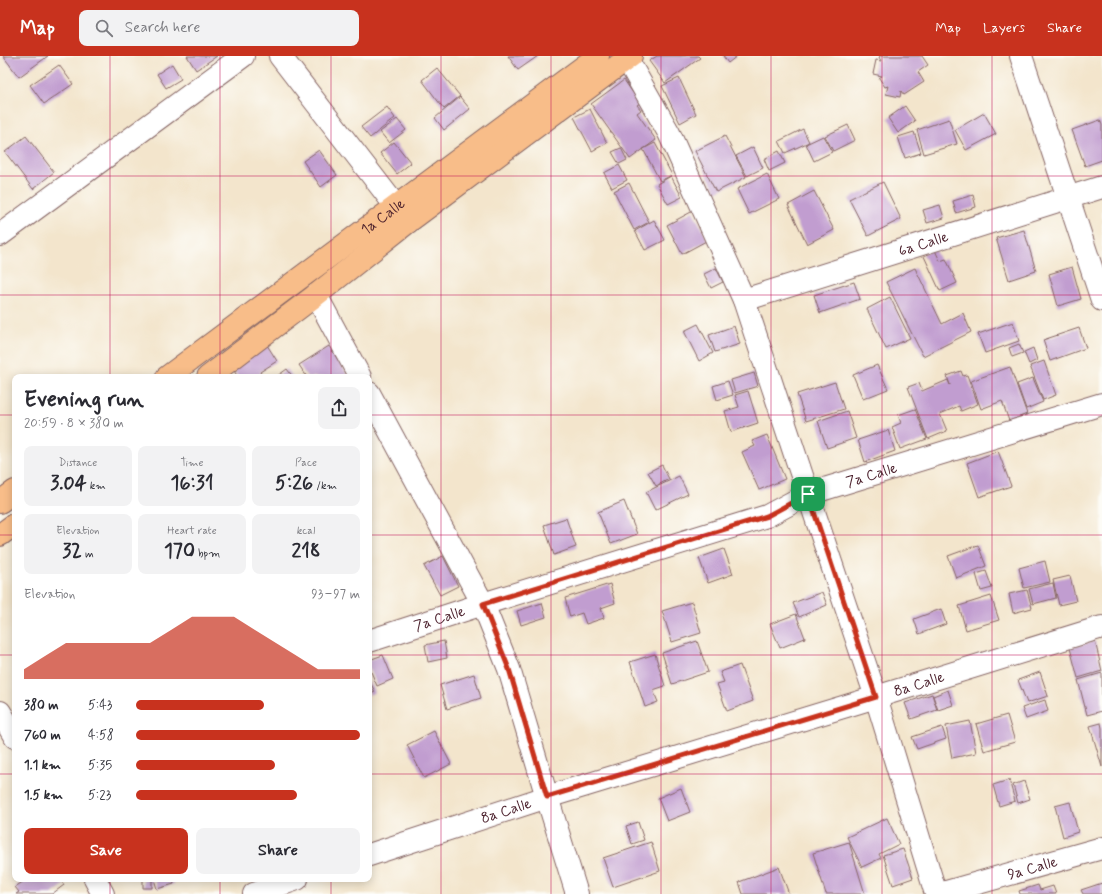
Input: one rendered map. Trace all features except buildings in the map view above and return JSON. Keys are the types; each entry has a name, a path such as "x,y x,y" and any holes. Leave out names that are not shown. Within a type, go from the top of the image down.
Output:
{"main road":[{"name":"1a Calle","path":"212,374 316,295 402,214 598,56"},
{"name":"1a Calle","path":"171,374 629,58"},
{"path":"0,502 12,493"},
{"path":"0,536 12,526"}],"street":[{"path":"0,235 243,56"},
{"path":"280,56 402,214"},
{"path":"1021,56 1102,300"},
{"path":"629,58 668,133 744,300 876,697 936,894"},
{"name":"6a Calle","path":"744,300 1102,187"},
{"path":"316,295 358,374"},
{"path":"372,399 483,604 509,669 577,894"},
{"name":"7a Calle","path":"372,640 767,516 808,494 1102,404"},
{"name":"8a Calle","path":"372,854 547,797 1102,627"},
{"path":"0,712 12,732"},
{"name":"9a Calle","path":"939,894 1102,848"},
{"path":"97,882 103,894"},
{"path":"254,894 288,882"}],"route":[{"path":"808,494 876,697 547,797 509,669 483,604 767,516 808,494"}]}
